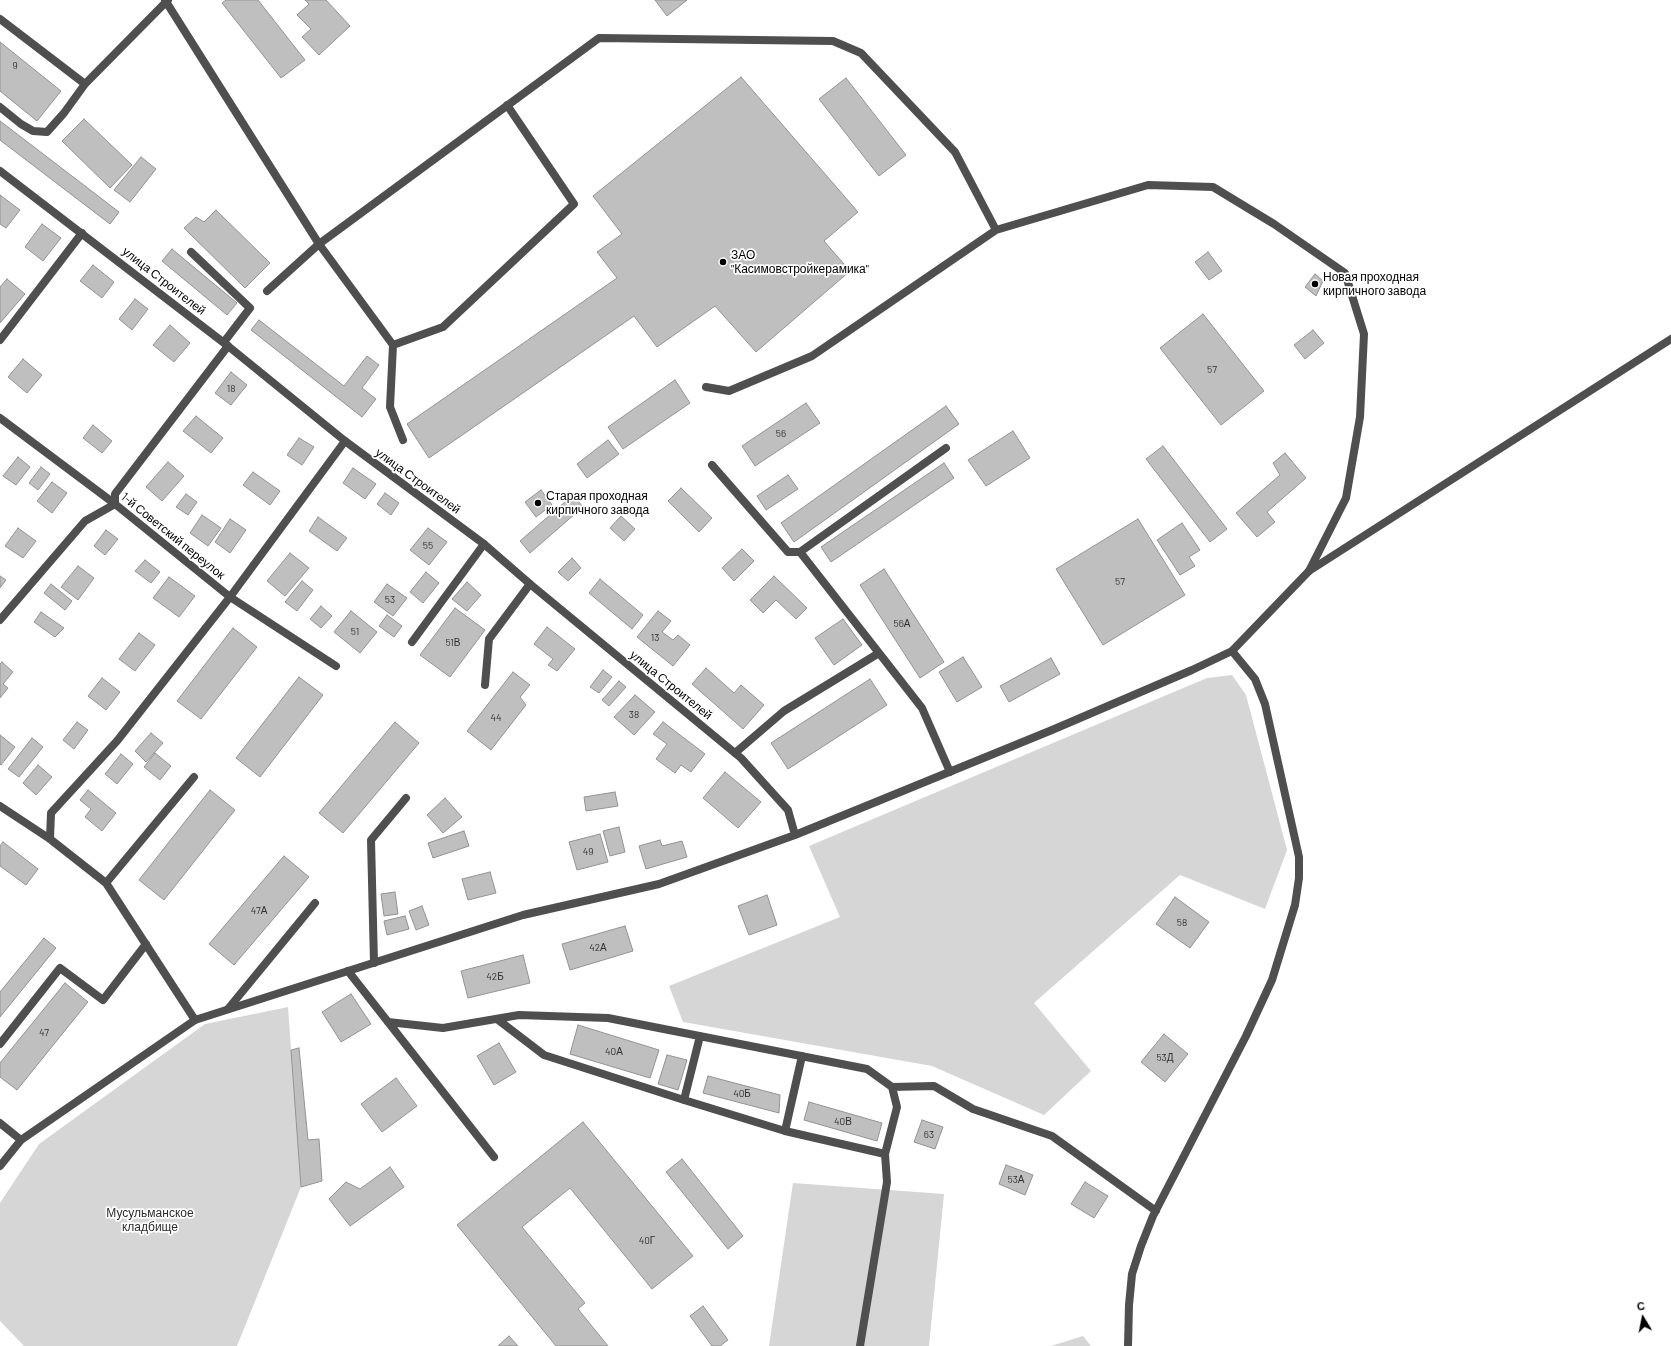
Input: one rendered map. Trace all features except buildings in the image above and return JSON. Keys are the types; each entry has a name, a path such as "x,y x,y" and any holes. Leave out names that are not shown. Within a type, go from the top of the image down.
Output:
{"street":[{"path":"0,107 21,124 33,131 47,132 64,113 85,84 167,1 319,244 393,345 390,407 403,440"},
{"path":"0,19 85,84"},
{"path":"267,291 319,244 599,38 833,41 861,53 955,152 996,230"},
{"path":"393,345 443,327 574,204 507,105"},
{"name":"улица Строителей","path":"0,170 226,344 345,441 484,544 530,584 735,753 788,810 795,835"},
{"path":"706,387 729,391 812,356 996,230 1148,186 1213,187 1274,224 1345,272 1364,334 1360,417 1346,498 1309,571"},
{"path":"0,340 82,233"},
{"path":"0,620 85,521 115,504 115,494 226,344 250,308 191,252"},
{"path":"0,1166 20,1140 195,1020 523,915 659,884 795,835 950,772 1192,670 1232,651 1309,571 1671,339"},
{"name":"1-й Советский переулок","path":"0,418 115,504 230,597 336,666"},
{"path":"50,839 51,813 117,741 230,597 345,441"},
{"path":"712,465 788,552 800,552 946,448"},
{"path":"412,642 484,544"},
{"path":"800,552 922,708 950,772"},
{"path":"484,685 489,639 530,584"},
{"path":"1128,1346 1129,1305 1132,1274 1141,1246 1156,1212 1246,1036 1272,980 1295,905 1299,878 1299,857 1265,704 1255,679 1232,651"},
{"path":"735,753 784,711 879,653"},
{"path":"106,883 194,777"},
{"path":"374,963 371,840 406,798"},
{"path":"0,806 50,839 106,883 195,1020"},
{"path":"228,1009 315,903"},
{"path":"0,1044 60,968 102,1000 146,944"},
{"path":"348,971 494,1157"},
{"path":"388,1022 443,1028 519,1015 608,1018 867,1069 892,1087 934,1086 973,1109 1052,1136 1156,1212"},
{"path":"497,1019 544,1055 785,1131 885,1154"},
{"path":"684,1100 700,1036"},
{"path":"785,1131 802,1056"},
{"path":"860,1346 887,1182 885,1154 897,1107 892,1087"},
{"path":"0,1123 20,1140"}],"green space":[{"path":"1232,675 1246,695 1287,850 1265,909 1180,875 1034,1003 1091,1071 1044,1115 932,1066 683,1022 669,986 840,917 809,846 1207,678"},
{"name":"Мусульманское кладбище","path":"288,1007 301,1187 237,1346 24,1346 0,1321 0,1203 39,1144 205,1024"},
{"path":"793,1183 944,1194 929,1346 769,1346"},
{"path":"1083,1336 1091,1346 1051,1346"}],"place":[{"name":"ЗАО \"Касимовстройкерамика\"","path":"723,262"},
{"name":"Новая проходная кирпичного завода","path":"1315,284"},
{"name":"Старая проходная кирпичного завода","path":"538,503"}]}
